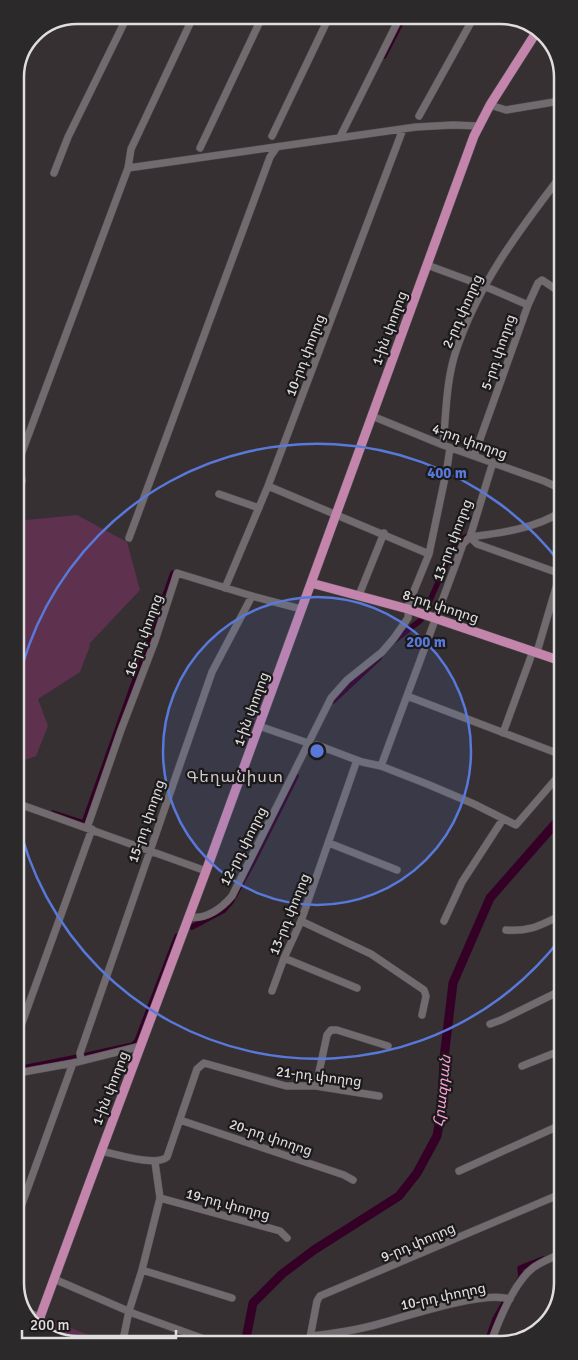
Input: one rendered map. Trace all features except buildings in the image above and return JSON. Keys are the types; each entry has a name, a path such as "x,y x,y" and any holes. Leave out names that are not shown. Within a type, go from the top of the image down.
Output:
{"main road":[{"name":"1-ին փողոց","path":"39,1321 190,917 479,126 490,105 534,36"},
{"name":"8-րդ փողոց","path":"311,583 408,609 554,658"}],"street":[{"path":"54,173 68,137 124,24"},
{"path":"24,447 128,168 128,160 135,140 190,24"},
{"path":"200,148 259,24"},
{"path":"272,136 326,24"},
{"path":"340,137 396,24"},
{"path":"419,116 469,24"},
{"path":"490,105 506,110 554,102"},
{"path":"128,168 403,129 453,125 479,126"},
{"name":"10-րդ փողոց","path":"225,588 268,486 403,129"},
{"path":"130,538 270,157 277,147"},
{"name":"2-րդ փողոց","path":"447,447 448,384 455,355 484,286 520,229 554,185"},
{"path":"427,265 528,305"},
{"name":"5-րդ փողոց","path":"474,456 528,305 538,283 542,280 554,288"},
{"name":"4-րդ փողոց","path":"372,416 447,447 494,462 554,486"},
{"name":"12-րդ փողոց","path":"190,917 204,916 215,911 232,896 331,698 347,680 382,652 408,618 408,609 429,554 448,468 447,447"},
{"name":"13-րդ փողոց","path":"381,766 463,544 470,537 494,462"},
{"path":"268,486 384,533 429,554"},
{"path":"219,494 259,508"},
{"path":"470,537 513,530 554,517"},
{"path":"359,595 384,533"},
{"path":"470,537 477,544 554,572"},
{"name":"16-րդ փողոց","path":"24,1017 90,828 121,730 161,623 177,572 225,588 301,609"},
{"path":"503,734 535,651 554,592"},
{"name":"15-րդ փողոց","path":"24,1199 77,1062 212,672 252,596"},
{"path":"407,696 554,752"},
{"path":"259,726 308,743"},
{"path":"317,745 357,760 381,766 474,804 516,825 554,781"},
{"name":"13-րդ փողոց","path":"272,991 284,958 301,921 357,760"},
{"path":"24,806 90,828 206,872"},
{"path":"444,921 462,882 503,819"},
{"path":"329,843 397,870"},
{"path":"506,930 520,931 531,929 554,919"},
{"path":"301,921 370,954 424,990 426,996 422,1015"},
{"path":"284,958 357,988"},
{"path":"490,1024 554,994"},
{"path":"316,1086 327,1035 331,1030 337,1030 388,1046"},
{"path":"24,1072 77,1062 141,1046"},
{"path":"522,1066 554,1053"},
{"name":"21-րդ փողոց","path":"180,1120 200,1065 204,1063 286,1086 316,1086 379,1096"},
{"path":"101,1151 155,1162 161,1161 167,1157 180,1120"},
{"name":"20-րդ փողոց","path":"180,1120 335,1172 353,1180"},
{"path":"459,1171 554,1128"},
{"path":"124,1336 160,1198 155,1162"},
{"name":"9-րդ փողոց","path":"311,1336 317,1301 320,1296 554,1197"},
{"name":"19-րդ փողոց","path":"160,1198 273,1229 287,1238"},
{"path":"493,1336 510,1299 530,1270 554,1257"},
{"path":"142,1270 232,1298"},
{"path":"54,1279 129,1311 196,1336"},
{"name":"10-րդ փողոց","path":"326,1336 466,1302 503,1297 510,1299"},
{"path":"35,1315 40,1317"}],"shaded area":[{"path":"77,515 127,542 140,590 89,644 90,646 80,672 38,699 48,726 36,756 24,760 24,520"},
{"path":"51,1320 91,1336 66,1335 48,1327"}],"waterway":[{"path":"384,56 400,24"},
{"path":"427,607 456,542 468,536"},
{"path":"53,813 84,823 173,573"},
{"path":"395,640 421,620"},
{"path":"333,701 379,658"},
{"path":"192,927 224,910 231,902 296,776"},
{"name":"Հրազդան","path":"247,1336 253,1303 282,1274 314,1250 399,1196 417,1173 437,1136 442,1107 444,1058 453,983 490,898 554,825"},
{"path":"83,1056 133,1045 137,1041 177,936"},
{"path":"24,1068 78,1057"},
{"path":"518,1282 521,1277 520,1268 543,1259"},
{"path":"489,1336 495,1319 505,1301"}],"district":[{"name":"Գեղանիստ","path":"235,776"}]}
